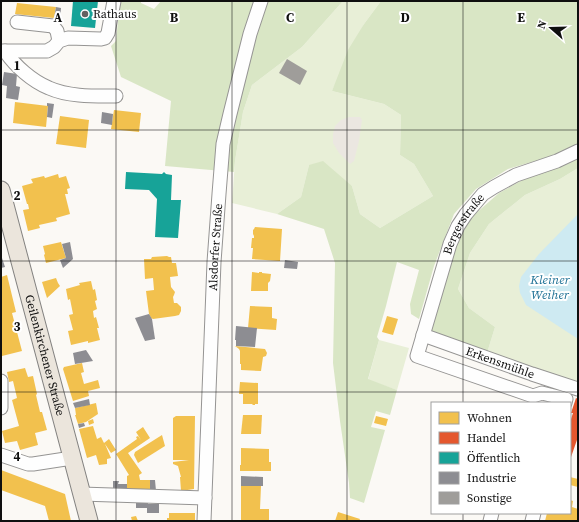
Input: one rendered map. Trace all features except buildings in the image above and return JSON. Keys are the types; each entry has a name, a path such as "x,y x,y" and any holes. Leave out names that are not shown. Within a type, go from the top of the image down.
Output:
{"main road":[{"name":"Geilenkirchener Straße","path":"1,190 88,521"}],"street":[{"path":"3,51 47,51 54,47 59,41 68,38 105,38 108,34 114,1"},
{"name":"Alsdorfer Straße","path":"204,521 214,262 223,144 250,34 261,1"},
{"path":"17,22 53,26 57,31 59,41"},
{"path":"3,51 33,79 49,88 81,95 116,96"},
{"name":"Bergerstraße","path":"524,399 416,356 450,244 458,226 466,214 483,194 516,175 578,151"},
{"name":"Erkensmühle","path":"423,335 578,389"},
{"path":"1,381 1,408"},
{"path":"524,399 542,392 566,399 565,402"},
{"path":"1,455 28,464 72,458"},
{"path":"81,494 205,498"}],"green space":[{"path":"120,1 141,1 141,3 154,9 161,1 343,1 302,47 252,85 243,112 234,172 165,166 171,101 121,77 111,46 116,41"},
{"path":"343,1 381,1 364,24 332,91 384,104 401,115 400,155 414,164 433,196 380,228 360,214 352,186 309,165 301,197 277,214 232,203 235,161 243,112 252,85 302,47"},
{"path":"381,1 578,1 578,147 508,169 476,189 454,214 434,266 419,319 411,314 410,304 419,270 397,262 377,337 379,340 368,379 397,390 390,415 376,411 371,427 385,430 364,503 350,498 340,421 333,363 335,263 324,229 277,214 301,197 309,165 323,161 352,186 360,214 380,228 433,196 414,164 400,155 401,115 384,104 332,91 348,50 364,24"},
{"path":"578,157 578,168 560,179 525,195 489,224 470,253 458,289 469,308 495,327 487,353 430,332 458,238 466,222 499,193 528,177"},
{"path":"578,168 578,385 487,353 495,327 469,308 458,289 470,253 489,224 525,195 560,179"},
{"path":"379,340 409,348 397,390 368,380"}],"shaded area":[{"path":"349,117 360,117 362,120 354,161 350,164 339,153 333,143 335,126 341,120"}],"water":[{"name":"Kleiner Weiher","path":"578,214 578,339 526,305 520,293 519,286 521,277 539,254"}],"place":[{"name":"Rathaus","path":"85,14"}]}
